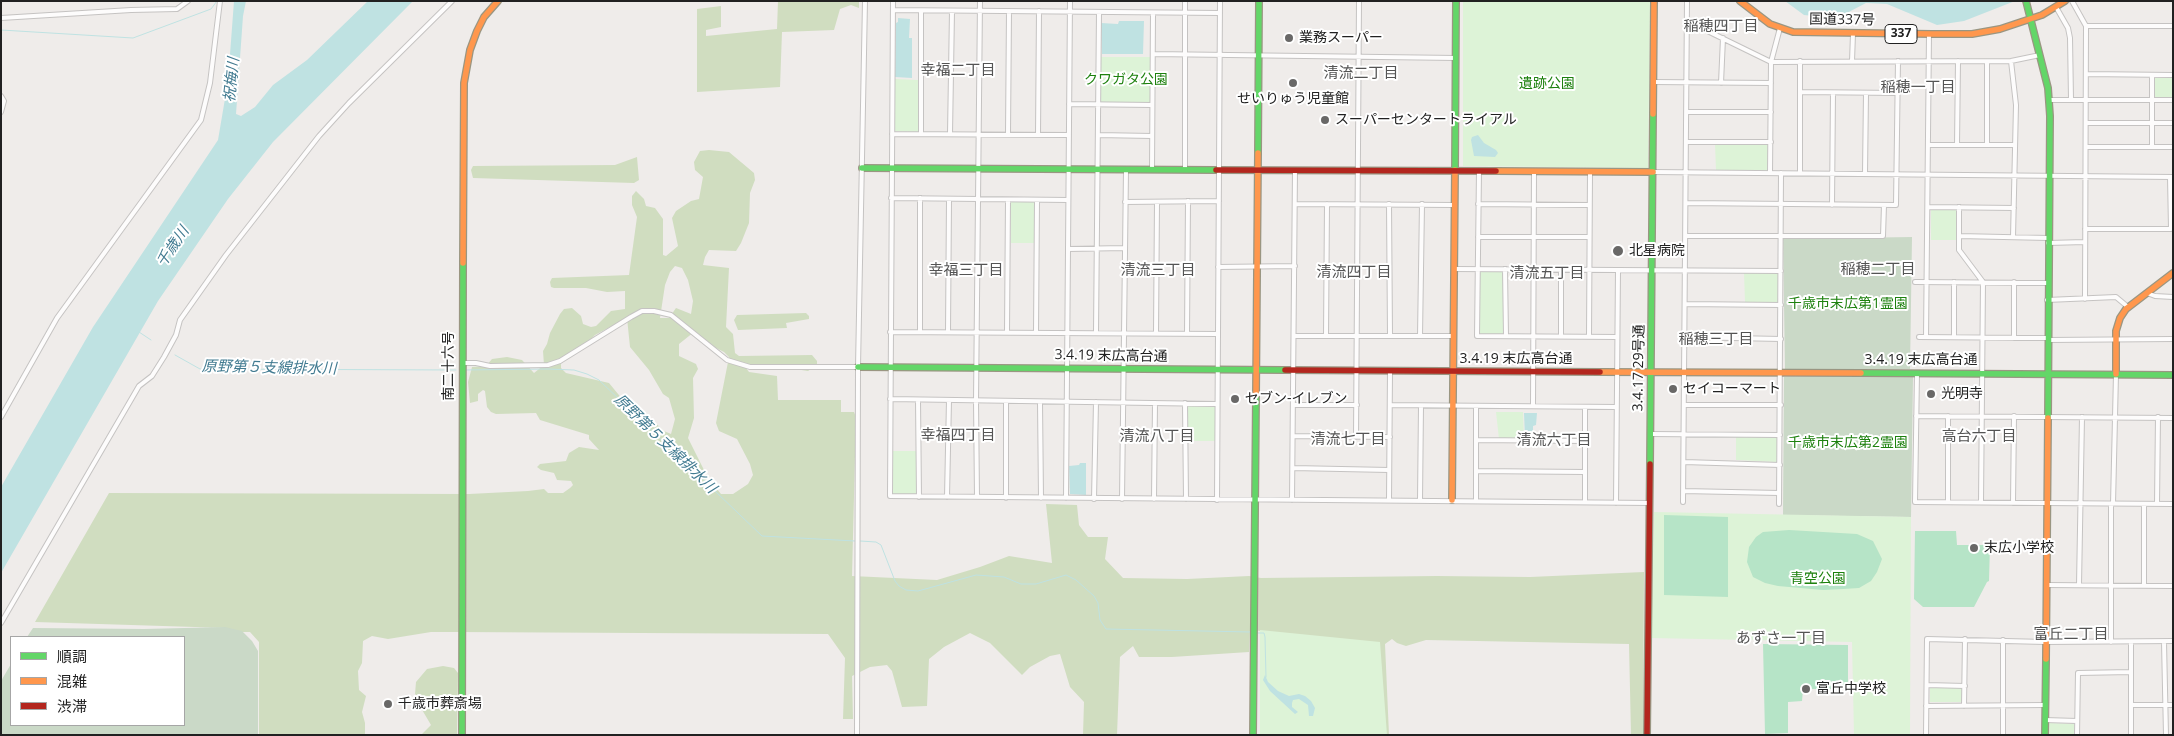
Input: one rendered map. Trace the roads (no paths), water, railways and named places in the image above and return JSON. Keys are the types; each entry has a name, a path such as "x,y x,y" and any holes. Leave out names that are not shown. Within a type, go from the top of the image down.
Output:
{"main road":[{"path":"1253,735 1256,169 1259,1"},
{"path":"1452,500 1456,1"},
{"name":"3.4.17 29号通","path":"1647,735 1654,1"},
{"name":"国道337号","path":"1740,1 1780,28 1792,32 1853,34 1972,34 2000,29 2031,19 2065,1"},
{"path":"2026,1 2049,100 2045,735"},
{"name":"南二十六号","path":"462,735 461,363 464,83 470,50 477,31 494,2"},
{"path":"862,168 1653,172"},
{"path":"2116,374 2117,323 2128,307 2173,273"},
{"name":"3.4.19 末広高台通","path":"858,367 1453,372 2173,374"}],"street":[{"path":"1,18 177,9 188,1"},
{"path":"1,417 57,318 201,120 210,83 220,1"},
{"path":"1,623 139,386 152,376 176,335 180,320 226,255 319,136 348,103 452,1"},
{"path":"857,735 858,367 865,1"},
{"path":"893,1 890,496 1650,503"},
{"path":"977,497 976,401 980,169 980,1"},
{"path":"1066,498 1070,1"},
{"path":"1185,1 1185,170"},
{"path":"1217,500 1220,1"},
{"path":"1356,436 1358,370 1359,1"},
{"path":"1683,502 1688,1"},
{"path":"2072,1 2086,26 2085,299"},
{"path":"2056,7 2068,28 2070,38 2071,99"},
{"path":"894,10 1220,13"},
{"path":"921,11 921,134"},
{"path":"950,134 952,11"},
{"path":"1008,134 1009,11"},
{"path":"1038,135 1039,11"},
{"path":"1096,332 1099,12"},
{"path":"1152,170 1153,13"},
{"path":"1687,21 1771,62 2011,62 2040,55"},
{"path":"2086,26 2173,26"},
{"path":"1770,173 1771,62 1780,28"},
{"path":"1852,61 1853,34"},
{"path":"1926,337 1929,34"},
{"path":"1721,83 1723,38"},
{"path":"1153,54 1456,58"},
{"path":"1800,61 1800,173"},
{"path":"1686,204 1896,205 1898,174 1898,61"},
{"path":"1957,145 1958,62"},
{"path":"1987,62 1987,145"},
{"path":"2011,62 2016,105 2013,237"},
{"path":"2086,74 2173,75"},
{"path":"2152,75 2152,147"},
{"path":"1653,82 1771,83"},
{"path":"1801,92 1898,93"},
{"path":"1832,205 1833,93"},
{"path":"1865,174 1866,93"},
{"path":"1,96 4,101 1,112"},
{"path":"2049,100 2173,100"},
{"path":"1069,104 1152,105"},
{"path":"1687,112 1771,112"},
{"path":"2086,123 2173,123"},
{"path":"892,134 1069,135"},
{"path":"1098,135 1152,136"},
{"path":"1686,142 1771,142"},
{"path":"1928,145 2015,145"},
{"path":"2086,147 2173,147"},
{"path":"1122,499 1122,368 1126,170"},
{"path":"1292,500 1295,170"},
{"path":"1479,171 1477,336 1617,336"},
{"path":"1533,406 1534,171"},
{"path":"1589,336 1590,172"},
{"path":"1653,172 2172,177 2171,229 2085,229"},
{"path":"1779,504 1781,173"},
{"path":"891,198 1068,200"},
{"path":"920,198 920,332"},
{"path":"948,332 949,199"},
{"path":"1007,332 1008,200"},
{"path":"1036,332 1038,200"},
{"path":"1187,334 1188,201"},
{"path":"1125,202 1219,201"},
{"path":"1156,333 1157,202"},
{"path":"1296,204 1455,205"},
{"path":"1326,336 1327,204"},
{"path":"1389,204 1390,336"},
{"path":"1420,336 1422,204"},
{"path":"1478,204 1589,205"},
{"path":"1686,236 1883,236 1884,205"},
{"path":"1928,207 2014,208"},
{"path":"1959,208 1959,250 1983,282 1981,502"},
{"path":"1959,236 2013,237 2085,242"},
{"path":"1478,237 1589,237"},
{"path":"1068,249 1124,248"},
{"path":"1218,267 1295,266"},
{"path":"1454,269 1781,271"},
{"path":"1505,269 1506,336"},
{"path":"1561,270 1561,336"},
{"path":"1616,503 1618,270"},
{"path":"1915,282 2048,282"},
{"path":"1954,282 1954,337"},
{"path":"2014,282 2014,338"},
{"path":"2147,293 2155,296 2173,297"},
{"path":"2047,300 2116,297 2128,307"},
{"path":"1685,304 1781,304"},
{"path":"461,363 476,363 490,366 548,365 560,361 637,314 654,311 671,315 727,360 743,365 758,368 858,367"},
{"path":"890,332 1218,334"},
{"path":"1294,336 1454,336"},
{"path":"1685,337 1781,339"},
{"path":"1919,337 2173,339"},
{"path":"1389,500 1390,371"},
{"path":"1917,373 1915,502 2173,504"},
{"path":"2111,642 2112,504 2116,374"},
{"path":"890,399 1217,404"},
{"path":"918,400 919,497"},
{"path":"947,497 949,400"},
{"path":"1006,401 1006,498"},
{"path":"1040,402 1041,498"},
{"path":"1094,498 1096,402"},
{"path":"1154,499 1155,403"},
{"path":"1185,403 1186,500"},
{"path":"1293,405 1357,405"},
{"path":"1390,405 1616,407"},
{"path":"1684,405 1780,406"},
{"path":"1420,500 1421,406"},
{"path":"1476,406 1476,500"},
{"path":"1585,407 1585,502"},
{"path":"1916,416 2173,418"},
{"path":"1948,416 1948,502"},
{"path":"2013,503 2014,416"},
{"path":"2079,585 2082,417"},
{"path":"2157,504 2158,418"},
{"path":"1650,434 1780,435"},
{"path":"1293,436 1390,437"},
{"path":"1476,440 1585,441"},
{"path":"1684,462 1780,465"},
{"path":"1293,468 1389,470"},
{"path":"1476,471 1585,472"},
{"path":"1683,491 1779,493"},
{"path":"2144,504 2144,586"},
{"path":"2046,585 2173,586"},
{"path":"1926,735 1927,640 2045,642 2173,641"},
{"path":"1964,706 1965,640"},
{"path":"2003,640 2003,735"},
{"path":"2131,735 2132,642"},
{"path":"2164,642 2166,735"},
{"path":"2077,735 2078,673 2131,672"},
{"path":"1927,685 1965,686"},
{"path":"2131,705 2173,704"},
{"path":"1926,706 2045,705"},
{"path":"2045,720 2077,721"}],"water":[{"path":"234,1 246,1 243,16 236,114 241,116 255,107 273,85 307,60 368,1 413,1 273,142 228,199 158,301 1,573 1,487 93,327 218,140 228,81"},
{"path":"1785,1 2015,1 1964,21 1937,25 1887,4 1866,3 1833,18 1804,15"},
{"path":"898,18 910,19 909,38 912,38 912,78 895,77 896,23"},
{"path":"1119,21 1144,21 1143,54 1102,54 1101,23 1118,24"},
{"path":"1478,135 1484,143 1496,150 1498,153 1495,157 1474,156 1471,140 1472,137"},
{"path":"1524,413 1537,413 1536,425 1533,426 1533,439 1525,438"},
{"path":"1080,463 1086,463 1086,495 1070,494 1069,466 1079,465"},
{"path":"1265,675 1268,682 1278,691 1289,696 1299,694 1311,701 1315,708 1313,716 1309,716 1308,705 1299,699 1293,700 1292,703 1292,707 1298,712 1295,714 1270,691 1263,680"}],"waterway":[{"path":"1,30 133,38 211,9 217,1"},
{"name":"原野第５支線排水川","path":"139,332 151,340"},
{"name":"原野第５支線排水川","path":"175,355 200,369 456,370"},
{"name":"原野第５支線排水川","path":"464,370 548,369 574,370 587,374 599,380 762,536 855,541"},
{"name":"原野第５支線排水川","path":"860,541 876,542 881,545 895,581 906,590 918,591 976,575 1004,577 1021,584 1036,584 1066,575 1076,580 1094,596 1098,603 1100,620 1106,629 1250,632"},
{"name":"原野第５支線排水川","path":"1258,633 1264,633 1265,637 1266,677"}],"place":[{"name":"業務スーパー","path":"1289,38"},
{"name":"せいりゅう児童館","path":"1293,83"},
{"name":"スーパーセンタートライアル","path":"1325,120"},
{"name":"北星病院","path":"1618,251"},
{"name":"セイコーマート","path":"1673,389"},
{"name":"光明寺","path":"1931,394"},
{"name":"セブン-イレブン","path":"1235,399"},
{"name":"末広小学校","path":"1974,548"},
{"name":"富丘中学校","path":"1806,689"},
{"name":"千歳市葬斎場","path":"388,704"}],"district":[{"name":"稲穂四丁目","path":"1721,27"},
{"name":"幸福二丁目","path":"958,71"},
{"name":"清流二丁目","path":"1361,74"},
{"name":"稲穂一丁目","path":"1918,88"},
{"name":"稲穂二丁目","path":"1878,270"},
{"name":"幸福三丁目","path":"966,271"},
{"name":"清流三丁目","path":"1158,271"},
{"name":"清流四丁目","path":"1354,273"},
{"name":"清流五丁目","path":"1547,274"},
{"name":"稲穂三丁目","path":"1716,340"},
{"name":"幸福四丁目","path":"958,436"},
{"name":"清流八丁目","path":"1157,437"},
{"name":"高台六丁目","path":"1979,437"},
{"name":"清流七丁目","path":"1348,440"},
{"name":"清流六丁目","path":"1554,441"},
{"name":"富丘二丁目","path":"2071,635"},
{"name":"あずさ一丁目","path":"1781,639"}],"water label":[{"name":"祝梅川","path":"232,80"},
{"name":"千歳川","path":"173,247"}],"park label":[{"name":"クワガタ公園","path":"1126,80"},
{"name":"遺跡公園","path":"1547,84"},
{"name":"千歳市末広第1霊園","path":"1848,304"},
{"name":"千歳市末広第2霊園","path":"1848,443"},
{"name":"青空公園","path":"1818,579"}]}
